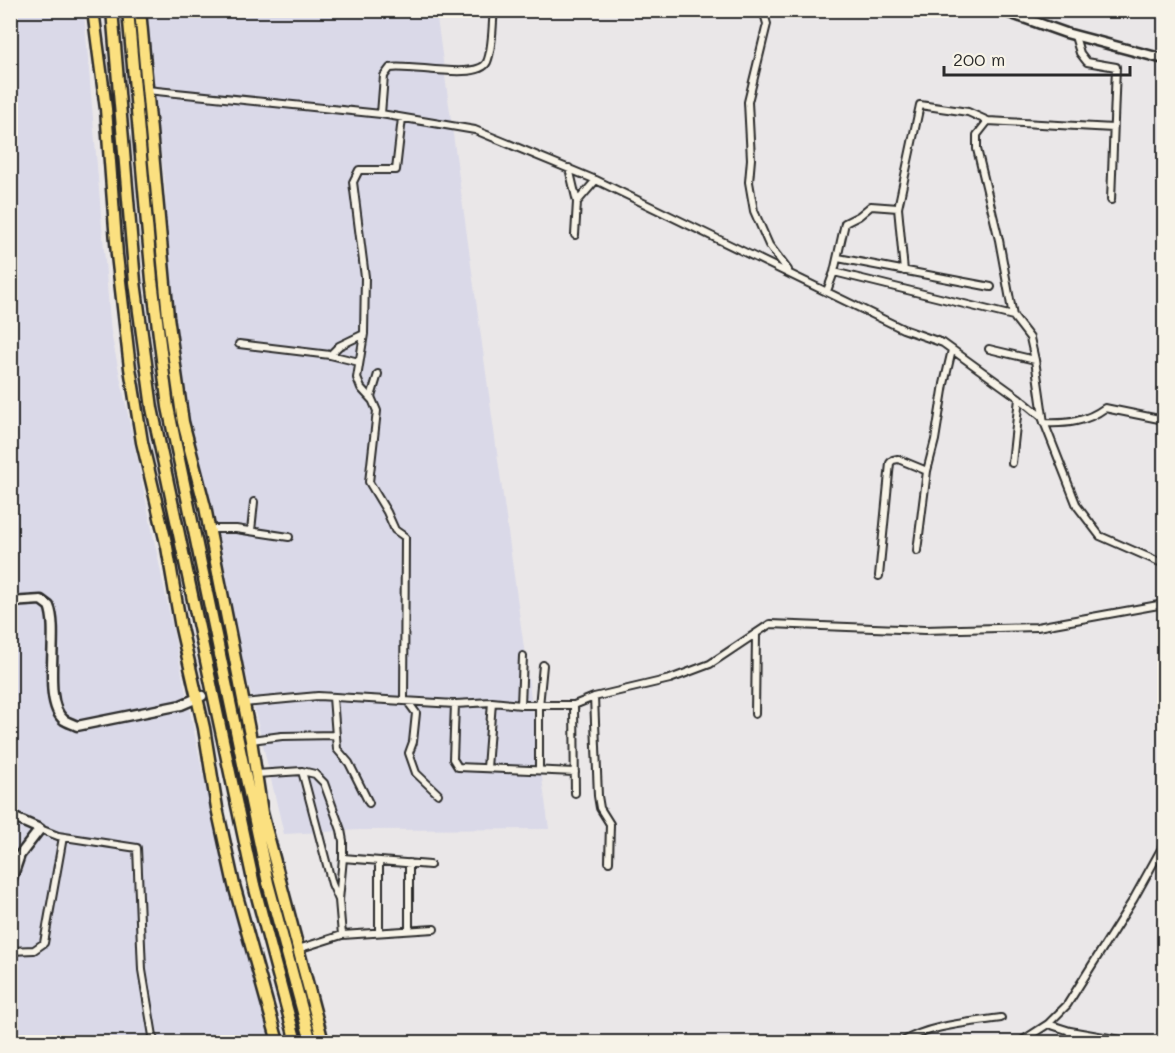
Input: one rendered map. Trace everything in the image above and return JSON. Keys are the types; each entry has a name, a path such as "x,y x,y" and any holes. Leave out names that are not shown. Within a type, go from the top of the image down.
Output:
{"highway":[{"path":"93,10 106,109 117,255 130,368 142,442 167,546 181,628 200,698 217,808 234,885 278,1042"},
{"path":"112,10 135,282 152,408 251,873 296,1042"},
{"path":"128,10 152,280 168,407 268,883 310,1042"},
{"path":"140,10 171,340 183,422 209,529 237,690 243,703 262,813 323,1042"},
{"path":"109,149 123,148"}],"street":[{"path":"381,114 384,76 390,68 465,72 484,67 489,52 494,10"},
{"path":"763,10 767,24 748,102 751,159 749,182 754,211 769,245 790,273"},
{"path":"1001,10 1075,36 1164,59"},
{"path":"1075,36 1080,53 1087,62 1116,67 1111,200"},
{"path":"147,90 381,114 475,130 596,180 903,329 943,343 1019,398 1041,417 1077,506 1100,536 1164,564"},
{"path":"904,271 898,208 920,105 968,112 988,122 1113,128"},
{"path":"373,401 361,388 357,378 364,334 365,277 354,182 359,170 396,170 402,118"},
{"path":"988,122 977,135 977,149 999,240 1013,316 1030,338 1044,423"},
{"path":"569,168 577,202 575,235"},
{"path":"577,202 596,180"},
{"path":"826,291 838,258 845,223 859,216 871,206 898,208"},
{"path":"838,258 992,286"},
{"path":"834,272 1013,316"},
{"path":"330,355 339,346 364,334"},
{"path":"239,345 330,355 359,362"},
{"path":"989,349 1035,360"},
{"path":"917,551 927,471 952,350"},
{"path":"378,374 371,397 377,411 369,482 395,530 405,537 406,701 416,713 413,742 409,753 416,773 438,794"},
{"path":"1012,463 1019,398"},
{"path":"1044,423 1079,421 1095,416 1105,408 1164,420"},
{"path":"879,576 890,463 898,459 927,471"},
{"path":"251,531 254,502"},
{"path":"209,529 251,531 289,537"},
{"path":"10,602 41,600 49,606 53,616 51,658 55,706 63,719 77,726 181,705 200,698"},
{"path":"243,703 318,696 455,704 492,702 539,706 574,705 594,697 670,679 710,664 770,624 925,630 1037,627 1164,604"},
{"path":"755,714 756,634"},
{"path":"521,705 523,656"},
{"path":"538,770 539,706 543,664"},
{"path":"333,697 337,749 349,764 369,803"},
{"path":"594,697 598,796 600,808 610,824 609,862"},
{"path":"487,768 492,702"},
{"path":"455,704 453,759 458,767 575,772"},
{"path":"574,705 575,793"},
{"path":"250,740 282,736 335,735"},
{"path":"256,774 302,771 315,774 324,783 342,830 343,858 339,900 342,934"},
{"path":"302,771 332,884 339,900"},
{"path":"10,816 63,837 137,848 142,970 154,1042"},
{"path":"10,884 20,855 40,829"},
{"path":"10,951 34,950 44,943 63,837"},
{"path":"1020,1042 1048,1024 1067,1005 1133,900 1164,844"},
{"path":"343,858 430,865"},
{"path":"379,861 379,932"},
{"path":"409,863 409,930"},
{"path":"298,949 342,934 434,929"},
{"path":"902,1042 913,1036 954,1025 1001,1018"},
{"path":"1048,1024 1093,1039 1132,1042"},
{"path":"1069,1042 1070,1031"}],"shaded area":[{"path":"10,11 84,11 111,333 203,774 274,1042 11,1042"},
{"path":"144,11 436,11 549,829 360,830 284,834 191,442 168,287 165,185"}],"tunnel":[{"path":"202,696 234,691"}]}
